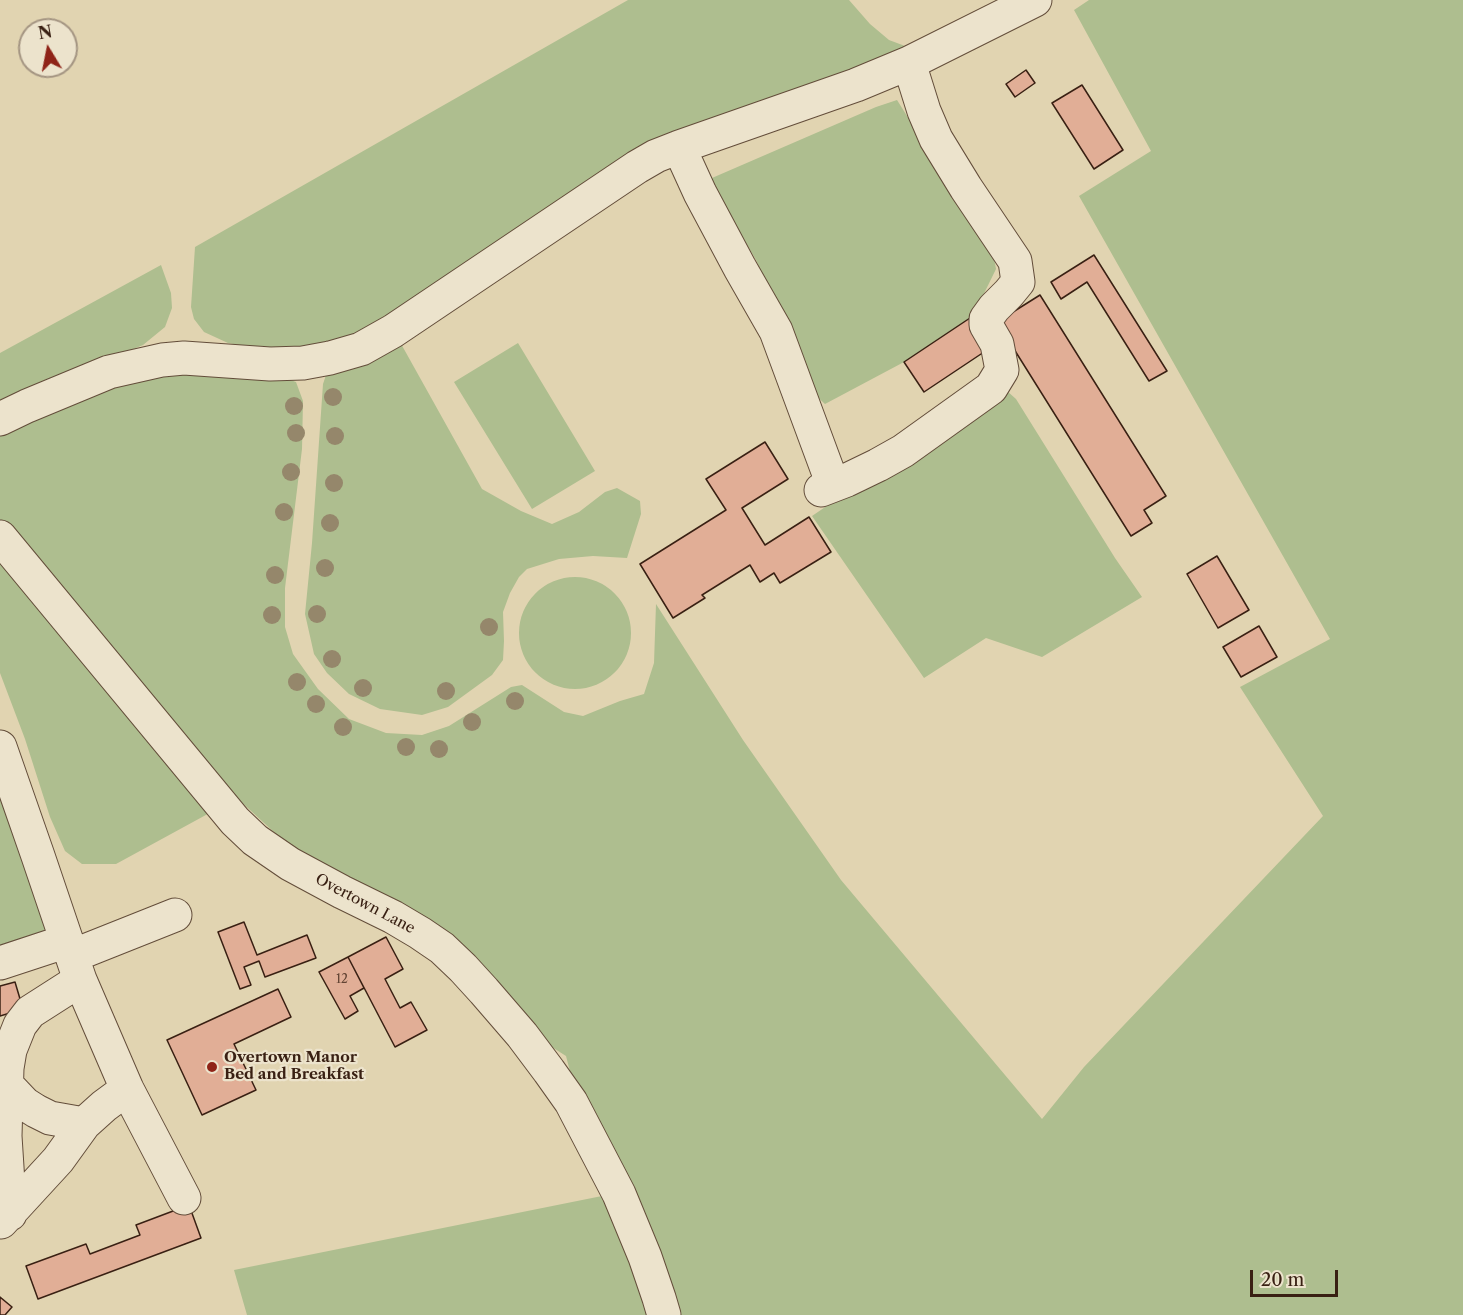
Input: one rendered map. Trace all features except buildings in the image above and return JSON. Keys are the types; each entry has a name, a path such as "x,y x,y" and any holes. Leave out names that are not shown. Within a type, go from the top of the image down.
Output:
{"street":[{"path":"0,419 109,372 162,360 184,358 270,364 303,363 362,349 393,331 656,156 856,85 909,63 1035,0"},
{"path":"679,147 710,212 776,331 827,488 878,465 919,440 991,388 1002,370 997,344 986,325 986,319 1018,282 1015,261 936,139 924,111 909,63"},
{"name":"Overtown Lane","path":"0,537 235,821 255,840 290,864 393,916 428,938 442,948 484,990 522,1035 575,1110 619,1194 645,1257 664,1315"},
{"path":"0,747 73,959 127,1089 184,1198"},
{"path":"0,963 73,959 175,915"},
{"path":"5,1219 6,1084 10,1050 20,1025 73,959"},
{"path":"6,1084 36,1111 50,1118 84,1124"},
{"path":"5,1219 58,1160 84,1124 127,1089"}],"green space":[{"path":"628,0 849,0 870,24 889,40 913,49 772,105 422,303 341,344 265,350 228,343 204,332 194,319 191,307 195,247"},
{"path":"1089,0 1463,0 1463,1315 247,1315 234,1270 602,1196 566,1056 544,1042 289,846 237,798 116,864 82,864 65,851 50,817 25,739 0,673 0,353 161,265 171,293 172,308 165,327 143,345 76,373 183,367 277,375 296,382 303,401 302,449 285,588 285,627 293,654 318,689 349,719 386,733 422,735 449,726 511,687 522,685 564,712 583,716 644,694 654,663 656,604 743,740 841,880 1042,1119 1084,1067 1323,816 1240,687 1330,639 1079,196 1151,151 1074,10"},
{"path":"897,100 993,253 996,269 973,316 904,362 825,404 814,394 756,260 719,197 712,178"},
{"path":"400,342 482,489 521,511 552,524 579,512 605,492 617,488 640,501 641,514 627,558 593,556 559,559 527,569 519,577 510,593 503,612 503,660 492,675 448,707 422,715 380,709 349,694 327,673 314,654 305,614 323,384 326,375"},
{"path":"518,343 595,471 532,509 454,382"},
{"path":"1007,391 1016,399 1115,558 1142,597 1042,657 986,638 924,678 812,516 958,417"},
{"path":"575,577 597,581 615,593 627,611 631,633 627,655 615,673 597,685 575,689 553,685 535,673 523,655 519,633 523,611 535,593 553,581"},
{"path":"0,772 51,929 0,951"}],"place":[{"name":"Overtown Manor Bed and Breakfast","path":"212,1067"}]}
